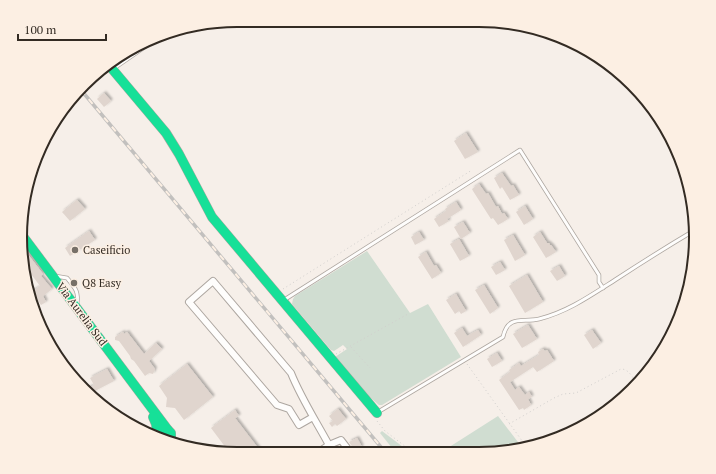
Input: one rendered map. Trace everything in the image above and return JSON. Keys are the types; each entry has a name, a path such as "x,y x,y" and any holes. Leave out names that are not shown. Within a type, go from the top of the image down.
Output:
{"street":[{"path":"111,68 166,133 179,154 212,217 377,413"},
{"name":"Via Aurelia Sud","path":"27,242 142,394 170,435"},
{"path":"313,417 299,424 289,409 277,405 189,302 213,281 291,373 296,387 329,444"},
{"name":"Via Aurelia Sud","path":"142,394 156,424 156,431"},
{"name":"Via Aurelia Sud","path":"158,432 161,429 170,435"},
{"path":"325,447 341,440 346,447"}],"lane":[{"path":"279,297 520,150 599,275 599,282 603,288"},
{"path":"377,413 503,337 506,328 512,322 518,320 537,320 560,313 689,234"}],"path":[{"path":"279,297 472,170"},
{"path":"330,357 408,314"},
{"path":"350,346 370,368"},
{"path":"464,361 522,442"},
{"path":"509,424 554,398 563,394 576,393 621,369 628,372 633,379"},
{"path":"377,413 377,421 381,428 406,447"}],"shaded area":[{"path":"367,251 410,313 428,304 461,357 382,405 379,405 365,393 335,357 347,349 343,345 334,351 331,350 292,304 295,296"},
{"path":"498,416 519,443 493,447 449,447"},
{"path":"382,431 403,447 391,447 380,433"}],"building":[{"path":"104,93 111,101 104,107 97,99"},
{"path":"466,133 478,152 465,159 454,141"},
{"path":"502,173 511,186 513,185 519,195 510,200 502,187 500,189 494,178"},
{"path":"479,184 486,194 488,193 496,207 498,206 502,214 504,213 508,219 498,225 493,218 491,219 472,189"},
{"path":"77,200 85,209 70,221 62,212"},
{"path":"456,202 461,210 447,219 449,221 439,227 434,219"},
{"path":"525,206 533,219 524,225 516,212"},
{"path":"463,222 470,233 461,239 454,227"},
{"path":"89,231 95,240 70,256 65,248"},
{"path":"419,232 424,240 415,245 411,237"},
{"path":"540,232 547,243 551,245 556,252 546,258 533,237"},
{"path":"513,235 525,255 515,261 504,240"},
{"path":"459,239 469,256 460,261 450,244"},
{"path":"426,252 434,266 436,265 441,273 432,279 418,257"},
{"path":"27,254 43,274 41,276 52,289 43,296 46,302 41,305 36,299 34,290 40,286 30,273"},
{"path":"500,262 505,270 496,275 491,267"},
{"path":"559,266 565,276 557,281 550,271"},
{"path":"527,275 543,302 525,313 509,286"},
{"path":"484,285 498,308 490,314 475,290"},
{"path":"456,294 466,311 461,314 459,311 455,314 446,300"},
{"path":"528,325 537,339 522,348 513,334"},
{"path":"462,328 467,336 478,330 481,335 463,347 454,333"},
{"path":"592,330 601,343 593,349 584,335"},
{"path":"123,332 124,334 127,332 144,354 156,343 162,349 149,361 155,369 153,374 149,373 145,376 119,341 115,340 115,337"},
{"path":"543,349 545,351 547,350 554,361 537,372 533,367 510,382 515,390 519,387 525,395 529,392 532,397 528,399 531,405 524,410 523,408 519,410 499,380 519,363 521,366 539,355 538,352"},
{"path":"497,353 502,361 492,367 487,359"},
{"path":"187,364 213,397 184,420 175,408 166,407 167,398 159,386"},
{"path":"107,369 114,381 95,391 91,387 94,385 90,378"},
{"path":"338,409 346,419 337,426 335,424 332,427 329,423 333,421 329,416"},
{"path":"235,410 239,416 235,418 257,447 225,447 211,428"},
{"path":"357,438 362,447 352,447 349,442"}],"railway":[{"path":"84,94 381,447"}],"traffic: fast":[{"path":"112,68 166,133 179,154 212,217 377,413"},
{"path":"27,242 168,430"},
{"path":"153,417 157,431"},
{"path":"163,429 168,430 171,433 171,437"}],"place":[{"name":"Caseificio","path":"75,250"},
{"name":"Q8 Easy","path":"74,283"}]}
